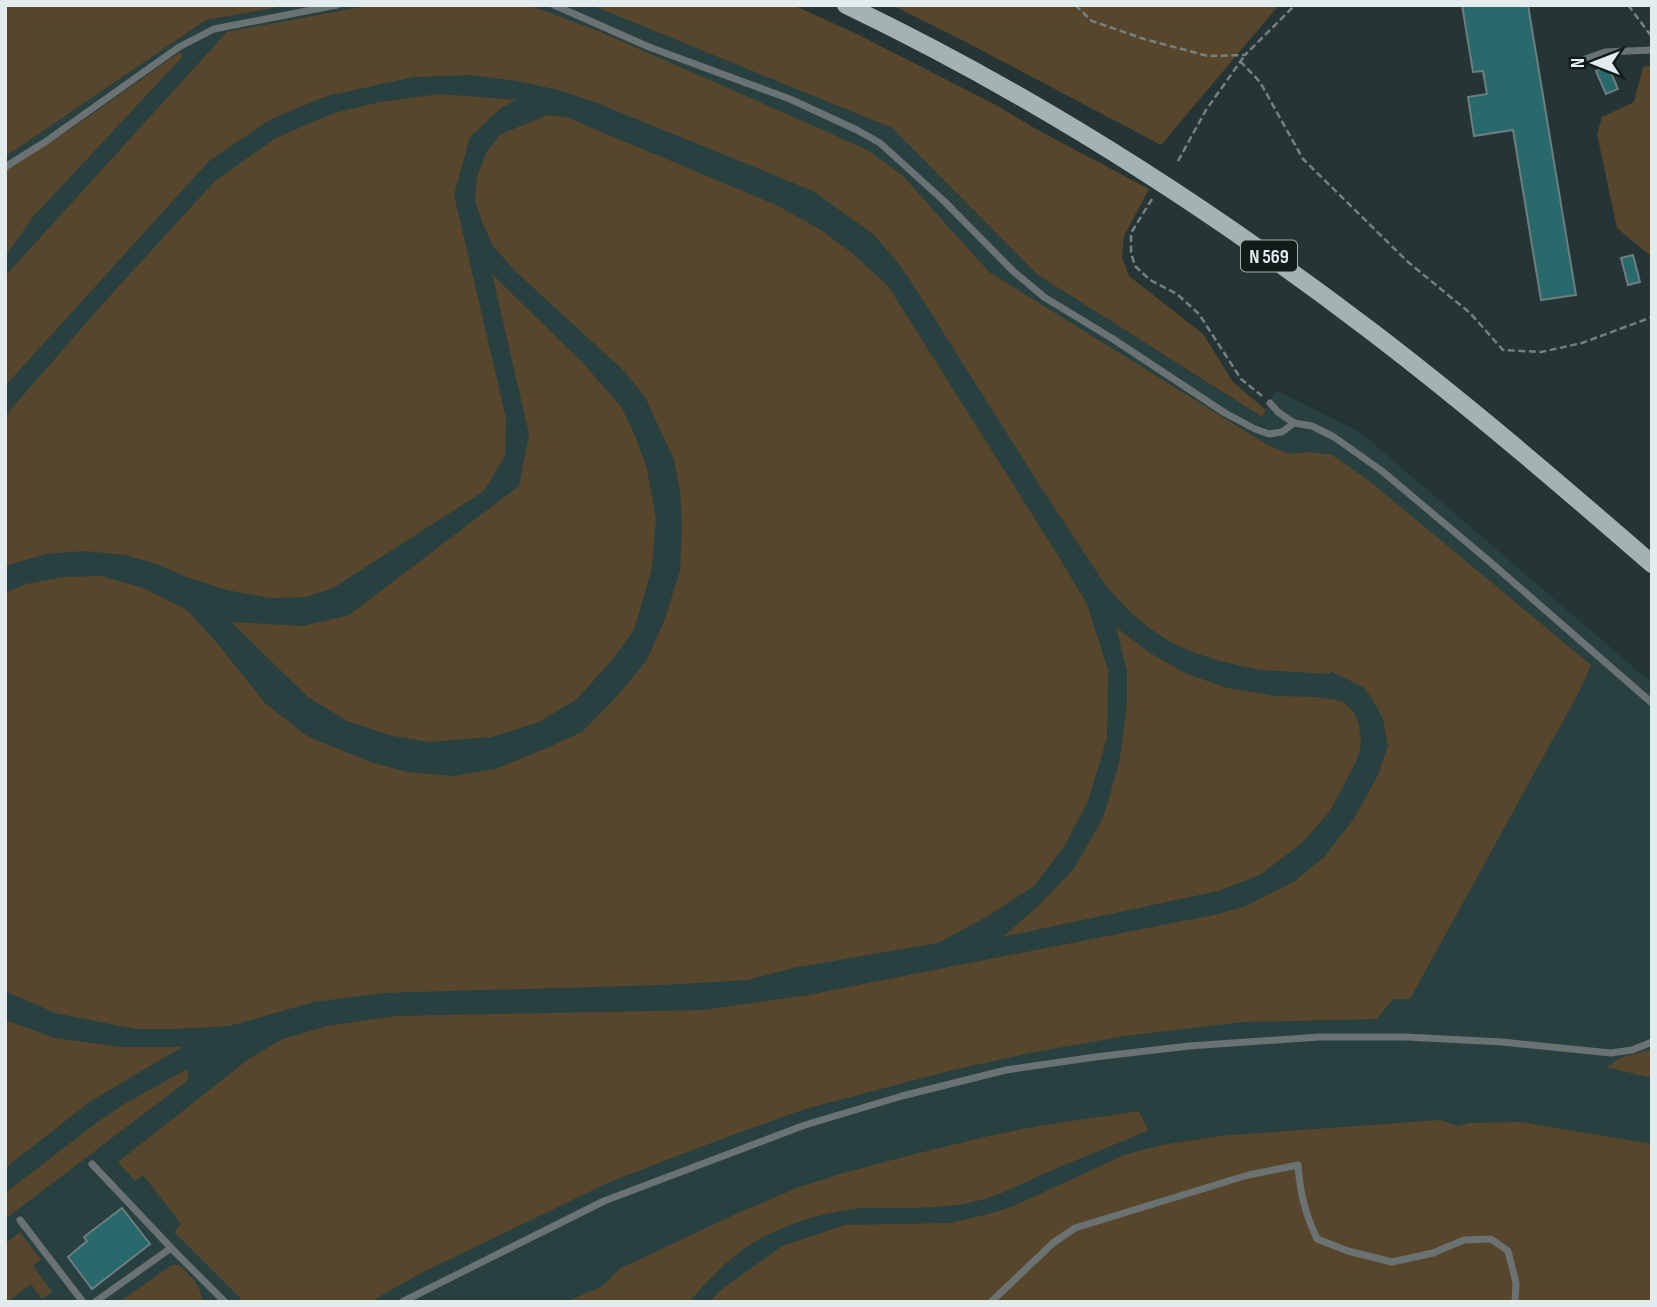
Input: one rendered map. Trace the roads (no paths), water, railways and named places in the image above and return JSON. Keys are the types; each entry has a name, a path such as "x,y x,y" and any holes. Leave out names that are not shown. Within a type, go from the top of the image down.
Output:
{"main road":[{"name":"N 569","path":"846,5 987,78 1092,139 1251,243 1371,331 1462,403 1652,564"}],"lane":[{"path":"5,167 45,142 179,47 214,29 337,5"},
{"path":"554,5 649,47 790,99 857,130 880,143 944,201 1013,271 1044,297 1114,339 1225,413 1255,429 1269,434 1282,432 1294,423"},
{"path":"1573,64 1605,52 1652,50"},
{"path":"1270,403 1294,423 1312,426 1334,437 1382,471 1652,703"},
{"path":"402,1302 604,1201 805,1125 902,1096 1006,1070 1095,1056 1189,1046 1319,1037 1406,1037 1502,1042 1611,1053 1632,1050 1652,1042"},
{"path":"92,1164 225,1302"},
{"path":"991,1302 1053,1243 1075,1228 1248,1175 1298,1165 1306,1214 1317,1239 1348,1251 1392,1262 1433,1253 1464,1240 1491,1239 1508,1251 1516,1283 1515,1302"},
{"path":"20,1220 83,1302"},
{"path":"95,1302 171,1248"}]}
